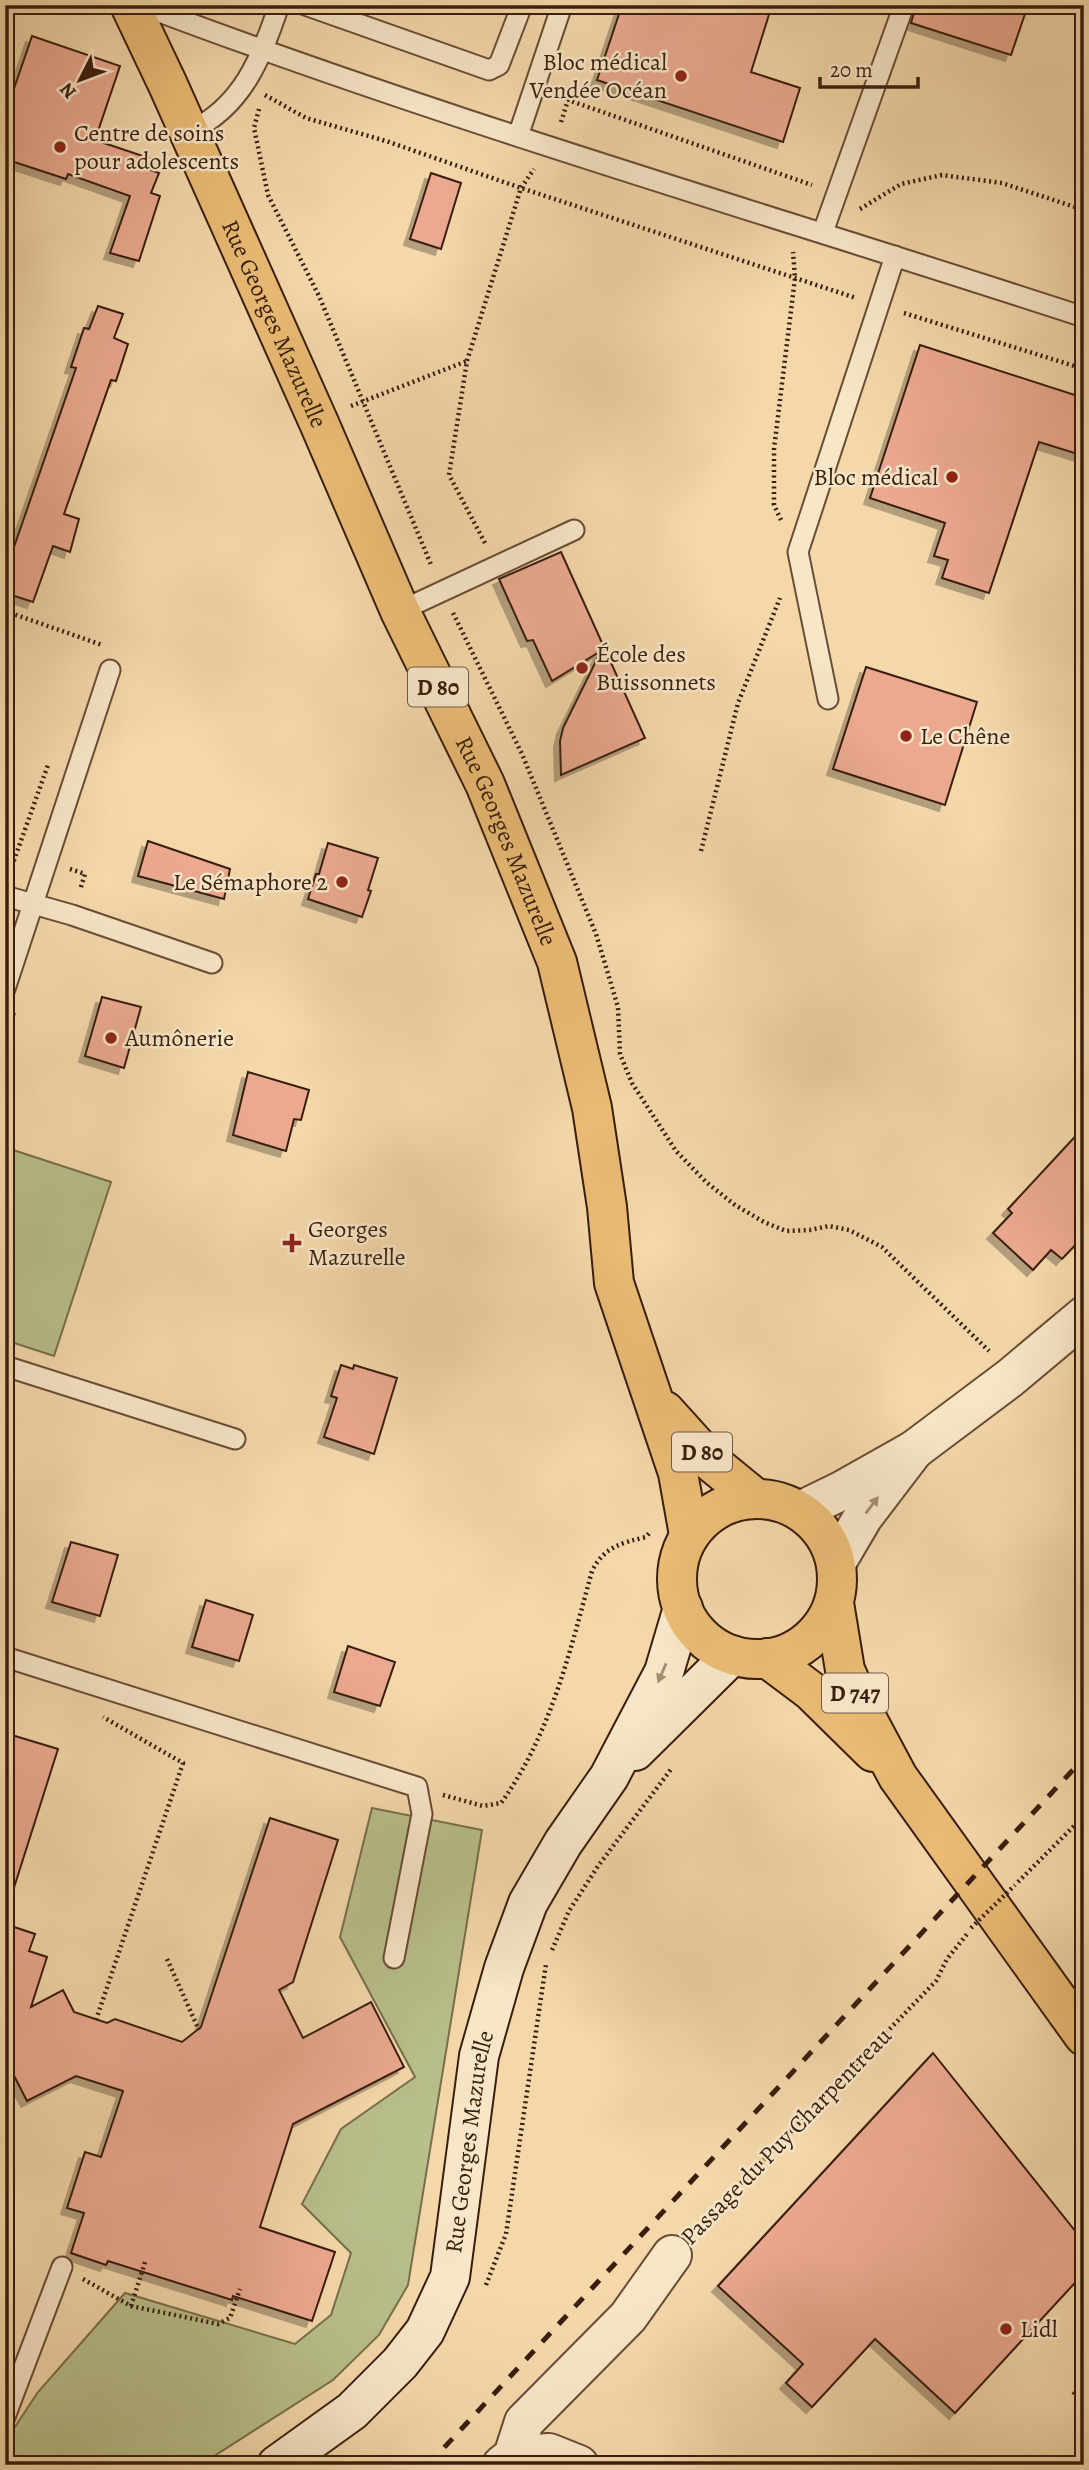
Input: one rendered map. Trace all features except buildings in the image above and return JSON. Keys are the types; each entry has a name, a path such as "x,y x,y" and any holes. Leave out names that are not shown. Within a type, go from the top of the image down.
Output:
{"main road":[{"name":"Rue Georges Mazurelle","path":"130,5 319,423 400,611 485,784 557,962 592,1108 607,1207 614,1283 678,1473 673,1528"},
{"path":"800,1511 844,1490 914,1450 1010,1378 1084,1316"},
{"name":"Rue Georges Mazurelle","path":"654,1399 711,1462 755,1498"},
{"path":"836,1563 863,1517 914,1450"},
{"path":"755,1498 778,1501 800,1511 816,1525 828,1542 836,1563 834,1603 824,1624 809,1640 790,1652 749,1657 711,1645 694,1628 683,1608 677,1584 679,1558 673,1528 707,1516 729,1503 755,1498"},
{"name":"D 747","path":"834,1603 845,1670 898,1777 1084,2036"},
{"name":"Rue Georges Mazurelle","path":"277,2465 352,2411 400,2363 425,2331 450,2277 479,2056 504,1968 528,1903 563,1843 609,1777 664,1672 683,1608"},
{"name":"Rue Georges Mazurelle","path":"609,1777 749,1657"},
{"name":"D 747","path":"749,1657 811,1691 898,1777"},
{"name":"Passage du Puy Charpentreau","path":"508,2460 524,2422 628,2316 672,2255"},
{"path":"508,2460 549,2454 579,2465"}],"lane":[{"path":"141,5 263,51 518,136 1084,317"},
{"path":"188,132 207,124 247,83 263,51 279,5"},
{"path":"306,5 489,70 499,65 518,6"},
{"path":"518,136 562,5"},
{"path":"823,232 904,5"},
{"path":"828,699 798,552 895,256"},
{"path":"400,611 574,530"},
{"path":"5,989 110,670"},
{"path":"5,896 72,915 212,963"},
{"path":"5,1366 235,1439"},
{"path":"5,1657 417,1787 422,1814 394,1958"},
{"path":"5,2417 62,2267"}],"path":[{"path":"1010,1378 993,1356 882,1247 849,1230 829,1226 786,1231 735,1205 706,1182 676,1151 632,1083 620,1054 618,1007 596,934 522,754 442,592 319,296 268,195 254,128 263,94 306,118 386,141 880,306 1084,369"},
{"path":"497,566 449,475 467,361 521,188 532,170 548,163 568,100 837,194"},
{"path":"823,232 901,184 942,175 1002,183 1084,210"},
{"path":"701,851 738,703 798,552 774,505 774,449 794,278 791,222"},
{"path":"319,423 361,400 467,361"},
{"path":"417,1787 483,1806 501,1802 520,1777 544,1727 566,1666 592,1571 598,1560 619,1543 646,1538 673,1528"},
{"path":"93,1712 183,1763 96,2020"},
{"path":"484,2290 506,2234 546,1963 569,1911 597,1866 675,1764"},
{"name":"Passage du Puy Charpentreau","path":"672,2255 936,1981 947,1959 971,1928 1084,1816"},
{"path":"167,1959 200,2030"},
{"path":"131,2306 146,2259"},
{"path":"62,2267 131,2306 218,2324 230,2318 240,2289"},
{"path":"1073,2392 1084,2402"}],"green space":[{"path":"10,1149 111,1182 54,1356 5,1340 5,1163"},
{"path":"372,1808 482,1830 408,2285 379,2335 333,2380 200,2465 5,2465 5,2442 38,2392 125,2293 295,2344 331,2315 351,2253 302,2204 341,2129 415,2077 340,1937"}],"railway":[{"path":"428,2465 1084,1758"}],"place":[{"name":"Bloc médical Vendée Océan","path":"681,76"},
{"name":"Centre de soins pour adolescents","path":"60,147"},
{"name":"Bloc médical","path":"952,477"},
{"name":"École des Buissonnets","path":"582,668"},
{"name":"Le Chêne","path":"906,736"},
{"name":"Le Sémaphore 2","path":"342,882"},
{"name":"Aumônerie","path":"111,1038"},
{"name":"Georges Mazurelle","path":"292,1243"},
{"name":"Lidl","path":"1006,2329"}]}
